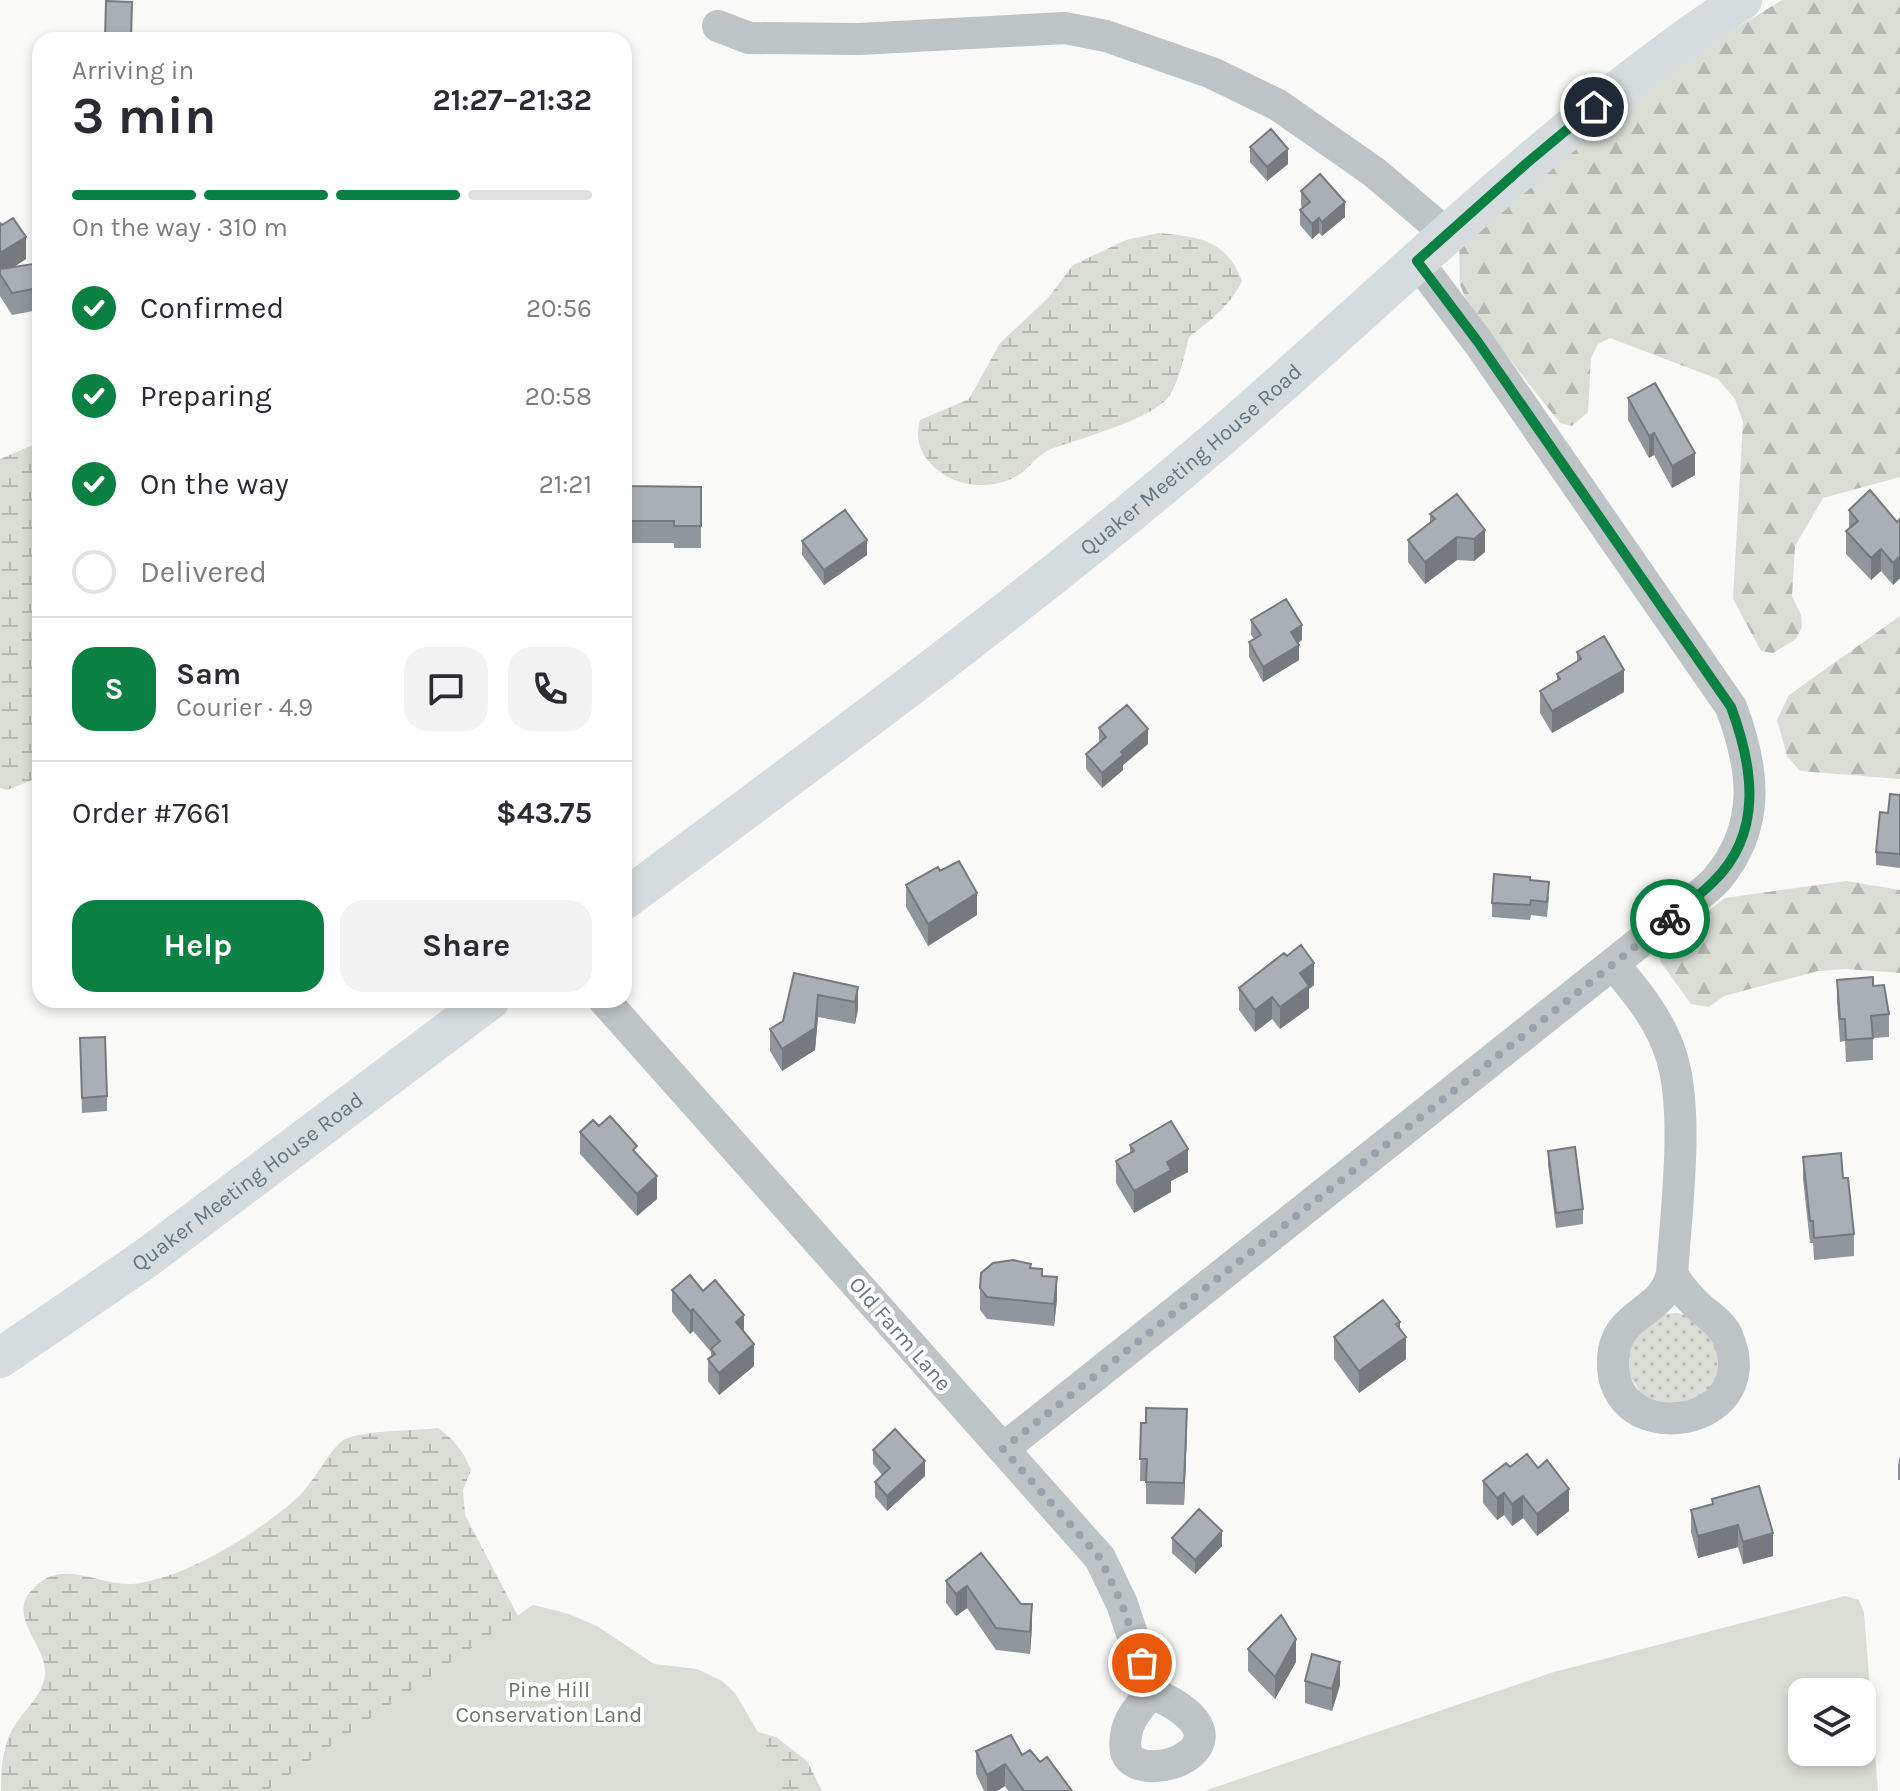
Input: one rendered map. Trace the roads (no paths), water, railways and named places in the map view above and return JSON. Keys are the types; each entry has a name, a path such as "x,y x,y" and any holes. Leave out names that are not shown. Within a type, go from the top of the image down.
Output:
{"main road":[{"name":"Quaker Meeting House Road","path":"632,894 923,677 1081,553 1218,439 1527,163 1653,61 1742,0"},
{"name":"Quaker Meeting House Road","path":"0,1358 145,1259 479,1008"}],"street":[{"path":"718,26 749,38 859,39 1065,28 1106,36 1212,73 1278,105 1374,172 1448,235"},
{"path":"1003,1449 1715,881 1736,852 1748,815 1751,781 1745,744 1730,705 1478,342 1417,261"},
{"path":"1613,964 1639,994 1672,1056 1679,1112 1679,1179 1672,1274 1658,1300 1632,1319 1617,1339 1614,1371 1619,1386 1632,1405 1649,1415 1671,1420 1685,1419 1708,1410 1729,1383 1733,1363 1732,1350 1722,1327 1680,1287 1672,1274"},
{"name":"Old Farm Lane","path":"611,1008 1100,1558 1122,1604 1152,1693"}],"park label":[{"name":"Pine Hill Conservation Land","path":"549,1702"}]}
